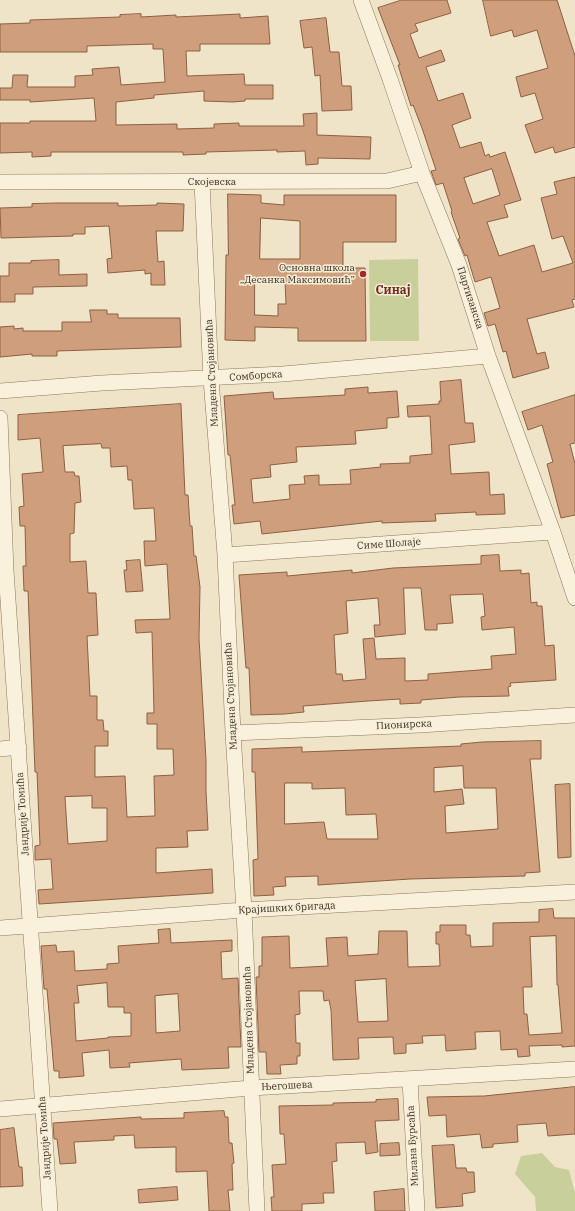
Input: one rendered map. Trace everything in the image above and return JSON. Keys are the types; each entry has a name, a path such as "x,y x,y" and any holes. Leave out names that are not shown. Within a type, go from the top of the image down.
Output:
{"street":[{"name":"Партизанска","path":"361,0 422,173 459,265 488,356 553,532 575,598"},
{"name":"Скојевска","path":"0,182 387,181 422,173"},
{"name":"Младена Стојановића","path":"202,182 211,379 225,555 233,732 244,910 257,1211"},
{"name":"Сомборска","path":"0,391 102,383 211,379 488,356"},
{"name":"Јандрије Томића","path":"0,418 3,571 19,748 50,1211"},
{"name":"Симе Шолаје","path":"225,555 553,532"},
{"name":"Пионирска","path":"233,732 420,725 575,715"},
{"path":"0,749 19,748"},
{"name":"Крајишких бригада","path":"0,928 244,910 575,892"},
{"name":"Његошева","path":"0,1109 252,1088 410,1080 575,1069"},
{"name":"Милана Бурсаћа","path":"410,1080 417,1211"}],"green space":[{"path":"418,259 419,341 370,341 369,260"},
{"path":"542,1153 555,1167 569,1170 575,1193 575,1211 536,1211 535,1197 515,1174 521,1156"}],"building":[{"path":"402,0 447,0 451,13 415,24 418,31 410,34 419,58 441,50 445,61 426,67 438,101 463,93 471,118 452,125 460,148 481,142 485,156 489,154 490,157 505,152 521,200 504,205 508,217 487,222 499,256 534,245 542,272 573,263 563,236 552,239 541,198 557,194 554,182 575,177 575,299 572,300 574,307 527,319 537,354 545,352 549,368 513,378 506,351 503,352 495,324 488,326 484,313 500,308 491,277 475,282 467,255 465,256 458,239 460,238 443,183 436,185 431,171 436,170 422,128 413,105 411,106 398,65 400,65 378,8","holes":["492,169 500,195 473,204 464,178"]},
{"path":"483,0 557,0 575,56 575,147 555,153 553,147 535,153 525,125 543,119 535,93 521,97 516,77 548,68 537,30 514,37 512,30 491,36"},
{"path":"141,14 141,17 240,14 240,18 268,16 270,44 200,44 200,51 186,51 187,76 244,74 245,85 273,85 273,99 245,99 245,101 233,102 204,101 204,91 154,95 154,98 116,102 116,125 177,124 177,129 214,128 214,124 239,123 239,126 304,126 303,114 317,113 317,135 371,137 370,159 318,158 318,164 306,165 305,151 277,152 277,150 206,152 206,154 183,155 183,152 51,152 51,156 32,157 32,152 0,153 0,123 30,123 30,121 96,121 94,98 30,102 30,100 0,100 0,88 12,88 13,75 28,75 27,87 75,87 75,76 93,75 92,69 119,67 121,85 165,82 163,49 153,49 153,44 87,46 87,52 0,52 0,24 30,23 30,20 120,17 120,15"},
{"path":"326,18 330,52 339,52 342,86 351,86 352,110 322,111 320,75 315,76 312,47 304,48 300,21"},
{"path":"228,194 261,195 261,203 284,205 284,195 396,195 396,242 343,242 343,268 365,268 366,341 298,341 298,328 255,327 255,341 225,340 226,255 228,255","holes":["261,218 300,221 300,259 260,259","255,281 285,281 286,304 278,304 278,316 255,315"]},
{"path":"118,203 118,206 157,205 157,203 184,204 183,231 156,231 158,262 164,261 165,285 151,285 151,273 145,274 145,270 108,273 107,259 112,258 109,226 85,227 85,234 73,234 73,236 1,238 0,208 32,207 32,204"},
{"path":"59,260 59,275 87,274 87,286 33,287 33,294 15,294 15,302 0,302 0,276 9,276 9,263 31,263 31,261"},
{"path":"90,310 107,310 107,314 118,314 118,318 180,318 181,347 57,351 57,356 32,356 32,354 0,357 0,327 14,326 14,329 23,328 23,331 62,331 62,322 91,322"},
{"path":"461,380 465,423 473,423 475,442 449,445 451,474 489,472 490,495 504,494 505,514 476,515 476,512 435,514 436,521 382,523 382,521 262,534 260,521 234,524 232,505 235,505 230,455 228,455 224,396 273,392 274,399 345,395 345,389 368,387 368,393 397,391 399,417 387,418 387,428 355,431 356,444 296,447 297,462 270,465 271,477 251,479 253,503 290,499 289,485 305,484 304,476 319,475 319,485 351,484 350,470 381,467 380,464 410,463 410,456 432,454 430,416 408,417 407,406 439,404 439,401 441,401 440,382"},
{"path":"575,395 575,443 570,444 575,464 575,515 561,518 547,464 553,462 542,425 528,430 522,412"},
{"path":"181,404 185,495 188,495 190,526 192,526 194,556 196,556 200,587 199,638 206,760 208,830 187,831 188,847 156,848 156,873 212,869 213,893 39,904 38,890 53,889 51,859 35,860 35,846 40,845 37,772 35,772 28,591 24,591 23,566 26,566 25,526 20,526 19,507 24,506 22,474 43,472 40,438 18,440 18,415","holes":["101,444 102,448 110,448 111,467 127,466 128,480 132,480 134,509 154,508 156,541 144,541 145,566 167,564 170,619 135,620 136,633 152,632 154,713 147,713 147,724 157,724 157,749 173,749 174,775 154,776 155,816 127,817 125,776 95,777 95,746 108,746 108,731 104,731 103,720 97,720 97,696 90,696 87,636 98,635 96,593 88,593 86,561 70,562 70,534 74,533 75,503 81,502 79,476 75,476 74,472 65,472 63,446","92,796 92,808 107,808 107,841 68,844 65,797"]},
{"path":"499,555 500,571 521,570 521,574 529,573 531,603 537,602 537,606 542,606 545,646 554,645 556,680 510,683 511,686 508,687 509,696 459,697 421,700 421,703 400,704 400,699 368,701 303,706 304,712 251,715 249,668 246,668 239,575 287,572 287,576 352,570 352,573 393,568 481,564 481,556","holes":["404,588 421,588 425,630 437,630 437,624 453,623 450,595 483,594 485,616 481,617 482,630 514,627 516,654 491,656 492,669 428,674 428,680 405,681 405,658 376,659 374,638 363,639 366,679 343,681 342,674 336,674 334,635 348,633 346,601 378,598 380,625 374,625 375,637 405,634"]},
{"path":"140,560 143,591 126,592 124,570 127,570 126,561"},
{"path":"541,741 541,759 530,759 540,872 525,873 525,876 410,879 318,885 318,876 285,877 286,886 273,887 274,895 254,896 253,860 258,859 255,772 252,772 252,749 302,747 302,752 461,746 461,744 482,742","holes":["463,766 464,788 496,788 498,829 446,833 445,806 464,804 462,789 434,792 434,768","285,783 312,783 312,789 345,788 346,815 376,814 378,839 327,839 324,822 285,824"]},
{"path":"570,784 571,857 558,858 555,785"},
{"path":"553,909 554,918 575,918 575,1046 529,1046 530,1056 518,1057 517,1049 501,1050 500,1031 475,1032 476,1049 446,1051 445,1035 422,1036 423,1043 406,1044 406,1053 394,1054 393,1037 358,1038 359,1059 333,1060 331,1010 329,1000 324,1001 323,991 299,991 300,1014 295,1015 296,1043 300,1043 300,1056 297,1056 297,1064 280,1065 281,1074 267,1074 266,1052 259,1052 256,977 259,977 259,966 262,966 262,937 289,936 290,968 328,966 326,938 347,937 348,956 378,954 379,931 407,931 408,967 440,966 439,944 436,944 436,932 440,932 440,925 466,925 466,935 470,935 471,947 493,946 493,923 539,922 539,910","holes":["556,936 557,985 562,1033 529,1035 527,1014 524,1014 523,987 532,987 530,937","386,979 388,1021 358,1022 355,981"]},
{"path":"170,929 171,943 232,940 232,951 221,952 222,979 238,978 241,1047 228,1047 229,1068 182,1070 181,1059 129,1063 130,1067 110,1068 109,1050 82,1053 84,1076 59,1078 59,1071 54,1071 47,989 44,989 41,946 56,945 57,952 74,951 75,971 107,969 107,964 119,963 118,946 159,943 158,930","holes":["107,983 108,1007 124,1007 124,1013 131,1013 131,1036 76,1041 74,1003 79,1003 77,986","178,994 180,1031 156,1033 155,996"]},
{"path":"575,1087 575,1134 548,1136 546,1123 517,1125 518,1142 493,1144 493,1147 482,1148 480,1134 447,1137 446,1115 429,1116 427,1097 484,1096"},
{"path":"398,1099 399,1120 375,1121 378,1152 366,1154 365,1142 336,1143 337,1161 332,1162 334,1193 323,1193 324,1203 302,1204 302,1211 272,1211 271,1197 274,1197 272,1165 286,1164 284,1134 280,1134 279,1106 333,1105 333,1103 376,1102 376,1100"},
{"path":"224,1111 225,1117 228,1117 229,1143 232,1143 234,1163 232,1164 233,1190 228,1190 230,1211 209,1211 207,1171 176,1172 176,1147 135,1148 134,1135 114,1136 114,1140 74,1142 76,1163 60,1164 57,1139 54,1139 53,1123 141,1117 141,1119 184,1118 184,1113"},
{"path":"14,1128 19,1167 22,1167 23,1186 0,1187 0,1130"},
{"path":"399,1143 400,1155 380,1156 380,1144"},
{"path":"454,1145 456,1168 466,1168 467,1172 474,1172 475,1192 462,1194 463,1206 436,1208 432,1146"},
{"path":"177,1187 178,1200 139,1203 138,1190"},
{"path":"404,1189 405,1211 375,1211 374,1192"}],"place":[{"name":"Основна школа „Десанка Максимовић”","path":"363,274"}],"district":[{"name":"Синај","path":"393,291"}]}
